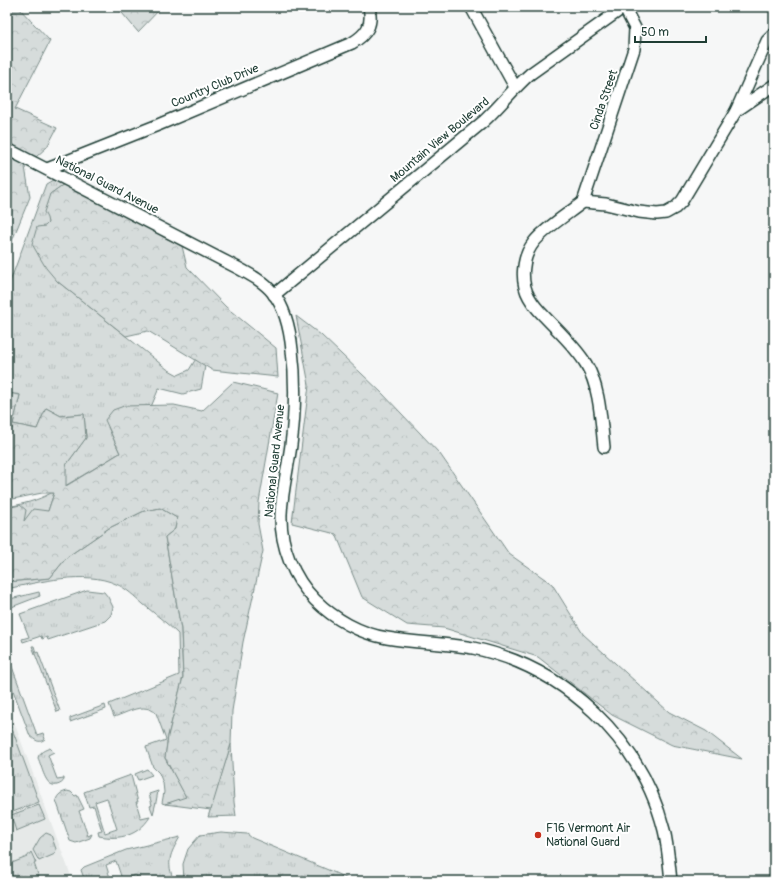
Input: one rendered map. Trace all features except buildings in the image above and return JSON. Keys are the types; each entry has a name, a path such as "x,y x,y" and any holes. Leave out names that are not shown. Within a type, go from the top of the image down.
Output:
{"street":[{"name":"Country Club Drive","path":"47,169 158,125 352,43 368,30 370,20 369,7"},
{"path":"471,7 516,87"},
{"name":"Mountain View Boulevard","path":"274,295 484,121 530,74 624,7"},
{"name":"Cinda Street","path":"583,202 634,49 636,39 635,28 624,7"},
{"path":"604,447 599,403 587,366 572,345 533,303 525,289 525,261 528,251 534,242 583,202 606,204 647,213 666,213 675,208 682,201 736,111 767,41 774,34"},
{"path":"736,111 774,85"},
{"name":"National Guard Avenue","path":"7,148 238,268 260,281 274,295 283,310 290,334 294,360 294,423 281,515 284,542 292,568 299,580 315,600 324,608 340,620 360,630 387,638 466,647 505,657 550,678 583,702 602,719 618,738 633,760 648,787 664,828 667,841 671,881"}],"shaded area":[{"path":"7,703 56,836 73,881 7,881"}],"green space":[{"path":"7,7 18,7 50,41 15,109 57,128 47,147 25,167 30,197 7,253"},
{"path":"117,7 162,7 138,32"},
{"path":"53,180 64,184 50,194 48,223 45,226 57,281 167,369 178,375 189,370 197,357 205,366 201,389 183,394 159,388 148,414 108,427 120,453 65,486 66,465 86,438 84,414 61,416 46,408 37,429 13,424 20,395 7,393 7,290 46,184"},
{"path":"64,184 182,246 187,267 226,307 276,348 278,377 212,370 148,331 126,336 57,281 46,268 32,244 37,227 45,226 48,223 44,212 50,194"},
{"path":"296,316 321,335 382,393 440,454 509,554 552,584 583,634 669,712 706,731 742,759 672,745 612,715 538,657 444,628 407,625 362,597 336,534 292,523 309,385"},
{"path":"233,382 278,393 259,502 258,524 263,551 243,642 232,711 231,744 211,810 165,804 186,797 165,758 168,736 183,677 181,629 165,537 175,529 177,518 160,508 144,511 109,528 67,557 50,578 7,582 7,508 20,505 26,510 24,521 33,509 48,511 54,493 42,493 13,499 7,492 7,393 20,395 13,424 37,429 46,408 61,416 84,414 86,438 66,465 66,486 120,453 105,420 113,410 124,406 174,405 202,411"},
{"path":"54,493 48,511 23,522 20,505 7,508 35,500"},
{"path":"160,508 177,518 175,529 165,537 181,629 183,677 168,736 165,758 187,798 165,804 162,803 164,792 163,783 159,773 153,767 146,747 166,740 156,713 146,708 141,708 114,717 109,704 179,675 178,634 127,590 104,580 91,578 62,579 33,583 7,589 7,582 50,578 67,557 109,528 144,511"},
{"path":"87,590 104,592 108,597 113,607 111,615 105,621 48,640 47,637 42,639 41,636 23,642 22,639 29,637 20,614"},
{"path":"39,592 40,596 9,608 8,604 10,599"},
{"path":"32,646 34,646 36,653 38,652 60,711 57,712"},
{"path":"7,653 37,735 43,733 45,739 41,741 37,741 30,736 7,674"},
{"path":"105,705 106,709 70,722 70,718"},
{"path":"7,715 39,802 10,813 7,806"},
{"path":"231,744 236,816 208,817"},
{"path":"50,748 54,752 48,755 57,779 64,778 60,784 57,785 50,783 44,776 38,758 44,750"},
{"path":"147,769 152,775 138,780 135,774"},
{"path":"131,775 141,819 150,817 140,829 128,835 121,837 99,836 98,832 102,831 94,806 89,807 84,792","holes":["107,798 117,829 105,833 95,802"]},
{"path":"67,791 71,792 75,796 77,795 84,809 79,811 88,836 92,834 90,838 76,843 70,841 56,800 60,794"},
{"path":"158,791 153,814 150,806 152,805 149,794"},
{"path":"39,805 45,819 16,831 11,815"},
{"path":"221,832 247,834 252,838 352,881 184,881 183,864 188,849 200,835"},
{"path":"46,833 51,835 56,849 55,854 39,861 33,850 40,838"},
{"path":"180,837 170,858 170,868 174,881 139,881 136,875 122,879 116,861 106,865 111,881 85,881 81,870 84,867 126,850"},
{"path":"31,852 36,863 34,863 40,881 26,881 24,876 7,881 7,865 27,857"}],"place":[{"name":"F16 Vermont Air National Guard","path":"538,835"}]}
